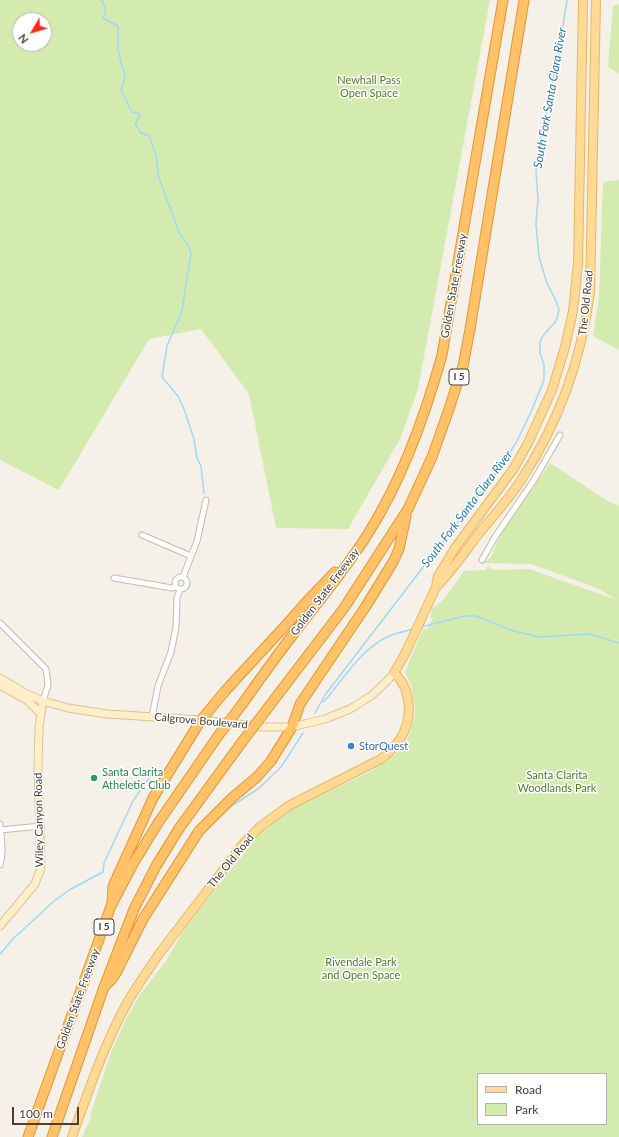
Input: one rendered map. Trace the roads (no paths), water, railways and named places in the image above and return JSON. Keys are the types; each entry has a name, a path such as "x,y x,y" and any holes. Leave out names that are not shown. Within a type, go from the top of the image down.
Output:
{"highway":[{"name":"Golden State Freeway","path":"28,1137 111,906 137,857 218,736 294,632 351,561 389,496 408,454 429,400 442,355 503,0"},
{"name":"Golden State Freeway","path":"52,1137 104,987 134,909 156,866 180,827 242,742 344,608 408,509 432,457 463,366 476,298 524,0"},
{"path":"104,987 116,973 143,919 200,831 233,797 264,770 292,727 300,704 366,606 393,562 399,549 408,509"},
{"path":"111,906 112,886 153,798 201,720 226,690 309,599 359,548"}],"main road":[{"name":"The Old Road","path":"436,587 438,576 455,548 514,468 528,443 552,390 565,347 573,311 578,264 583,0"},
{"name":"The Old Road","path":"436,587 509,498 524,477 557,415 580,351 590,293 596,0"},
{"path":"394,673 436,587"},
{"name":"The Old Road","path":"72,1137 113,1032 130,998 159,954 243,844 260,827 287,807 381,759 389,753 400,739 407,721 409,710 407,695 403,683 394,673"}],"street":[{"path":"482,560 495,537 534,480 560,434"},
{"path":"183,577 199,533 206,500"},
{"path":"142,535 191,556"},
{"path":"114,578 183,589 187,585 187,580 183,577"},
{"path":"152,717 158,686 171,652 176,627 178,588 174,582 176,578 183,577"},
{"path":"0,623 46,669 48,684 43,701"},
{"name":"Calgrove Boulevard","path":"0,678 43,701 68,708 93,712 201,720 262,727 292,727 325,719 350,709 372,696 394,673"},
{"path":"0,685 28,701 40,713"},
{"name":"Wiley Canyon Road","path":"0,926 28,893 38,878 42,860 38,782 40,713 43,701"},
{"path":"0,865 2,859 0,828 41,826"}],"waterway":[{"path":"102,0 106,11 103,18 118,26 118,50 125,77 121,90 132,112 139,113 140,116 135,123 141,133 149,136 156,155 159,178 179,232 189,247 191,253 182,311 167,346 162,377 178,396 184,409 194,439 197,458 201,466 204,493"},
{"name":"South Fork Santa Clara River","path":"315,713 325,695 494,476 516,443 544,380 544,365 540,353 540,342 542,337 556,321 559,310 547,283 539,257 536,224 538,199 536,172 539,146 558,57 567,0"},
{"path":"421,627 465,616 476,616 514,631 539,637 590,634 619,643"},
{"path":"323,702 354,664 369,649 378,642 390,636 414,629"},
{"name":"South Fork Santa Clara River","path":"227,809 258,789 281,767 303,733"},
{"path":"0,954 13,939 54,901 71,889 103,872 104,863 133,801 151,775"}],"place":[{"name":"StorQuest","path":"351,746"},
{"name":"Santa Clarita Atheletic Club","path":"94,778"}],"park label":[{"name":"Newhall Pass Open Space","path":"369,86"},
{"name":"Santa Clarita Woodlands Park","path":"557,781"},
{"name":"Rivendale Park and Open Space","path":"361,968"}]}
